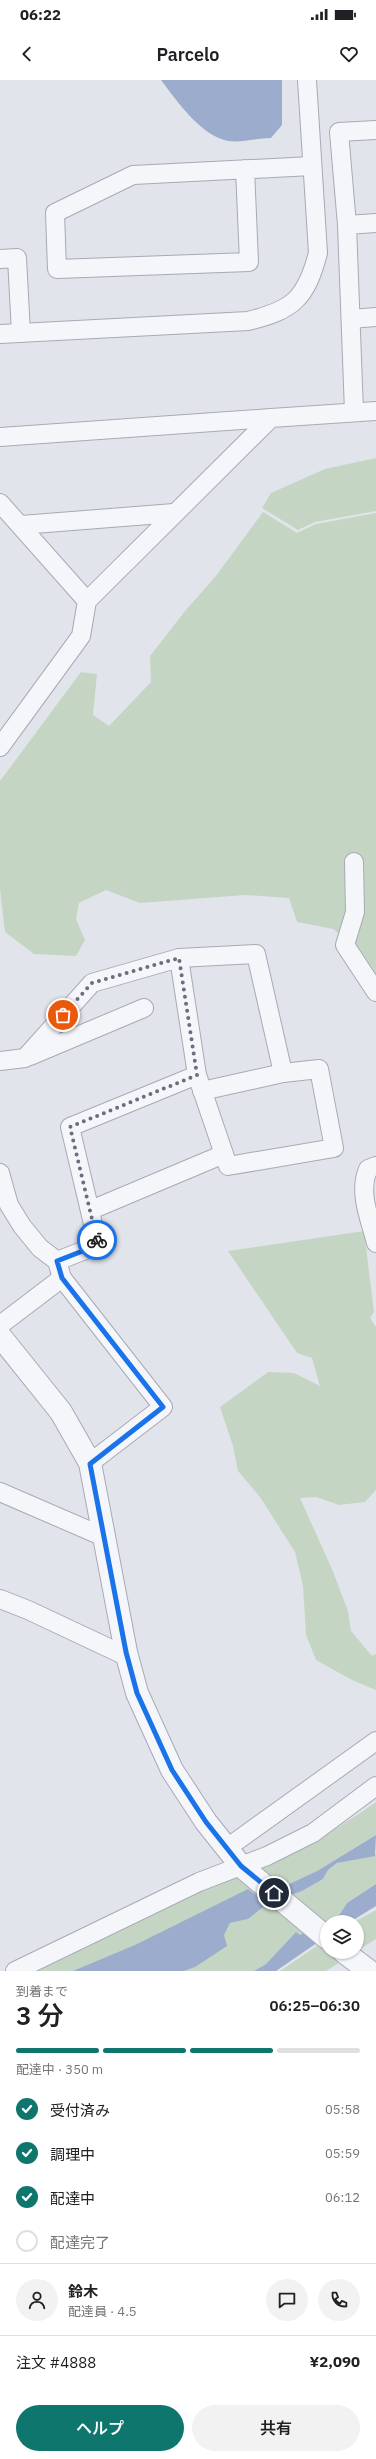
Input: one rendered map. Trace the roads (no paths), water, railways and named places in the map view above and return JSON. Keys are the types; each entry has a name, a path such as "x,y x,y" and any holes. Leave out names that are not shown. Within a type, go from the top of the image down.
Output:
{"street":[{"path":"0,334 248,321 277,314 297,300 312,278 318,253 307,80"},
{"path":"354,412 347,225 340,132 376,130"},
{"path":"245,169 249,262 57,269 55,213 133,174 312,166"},
{"path":"347,225 376,223"},
{"path":"0,259 17,258 21,333"},
{"path":"350,319 376,317"},
{"path":"0,437 376,410"},
{"path":"0,748 80,636 88,601 174,513 271,418"},
{"path":"0,503 88,601"},
{"path":"21,525 174,513"},
{"path":"354,862 355,912 345,945 376,992"},
{"path":"24,1058 92,983 179,958 256,954 283,1073"},
{"path":"57,1261 98,1245 91,1210 70,1127 199,1083 319,1069 334,1148 228,1166 199,1083 179,958"},
{"path":"0,1061 24,1058 144,1008"},
{"path":"91,1210 224,1154"},
{"path":"376,1166 368,1170 363,1182 364,1198 376,1243"},
{"path":"0,1173 9,1206 22,1226 40,1248 57,1261 62,1278 163,1407 90,1464"},
{"path":"0,1325 62,1278"},
{"path":"0,1336 61,1412 90,1464 128,1657 137,1693 172,1770 206,1822 247,1870 320,1932"},
{"path":"0,1492 104,1537"},
{"path":"0,1599 128,1657"},
{"path":"227,1848 376,1741"},
{"path":"15,1971 199,1882 247,1870 267,1856 313,1833 376,1786"}],"water":[{"path":"161,80 282,80 282,125 271,138 228,141 218,138 199,125 190,116"},
{"path":"376,1835 375,1856 337,1863 328,1870 323,1879 302,1891 267,1904 248,1919 230,1923 224,1935 227,1946 195,1967 184,1971 73,1971 135,1945 248,1889 260,1898 317,1871"},
{"path":"376,1884 376,1906 361,1915 338,1915 347,1903"},
{"path":"320,1924 320,1941 276,1971 254,1971 266,1964 296,1932 300,1935"}]}
